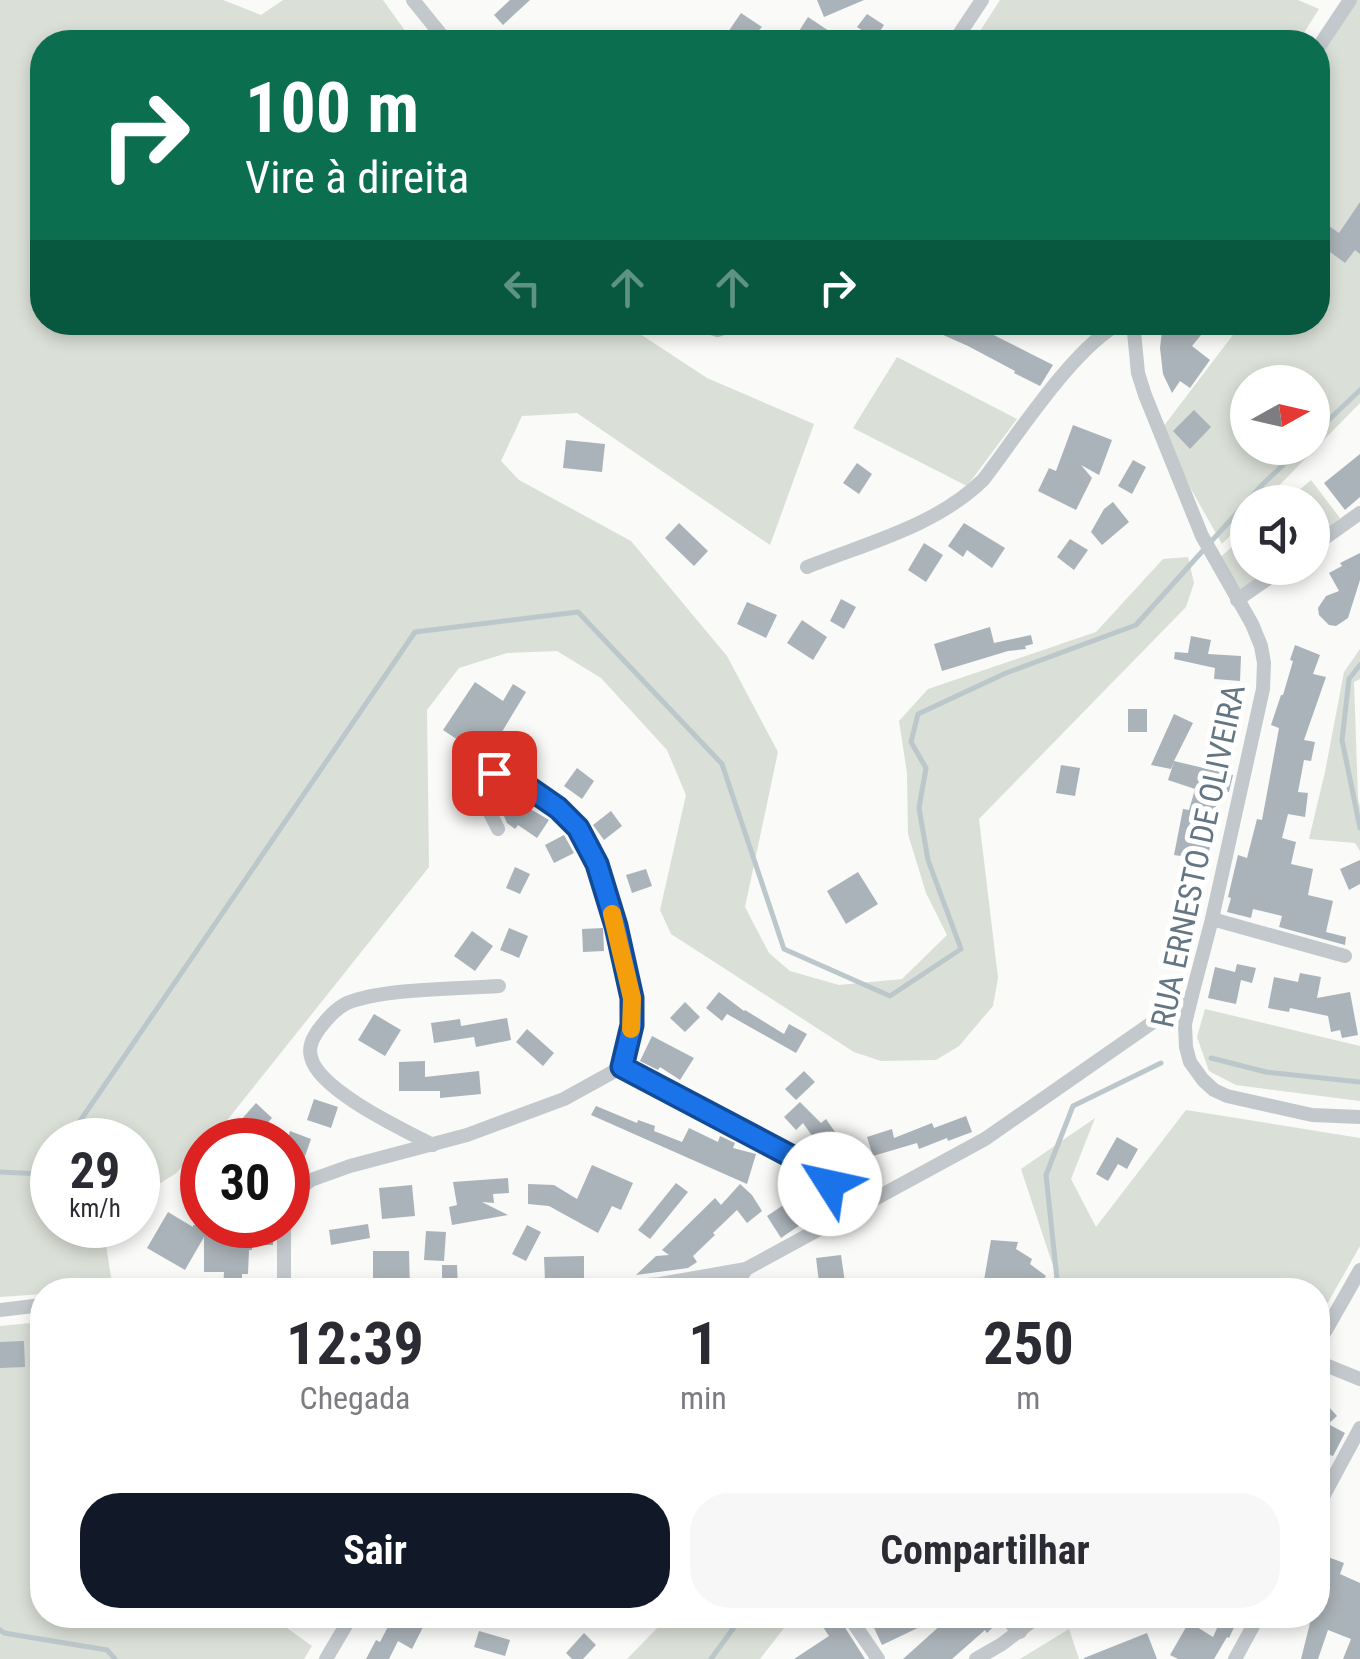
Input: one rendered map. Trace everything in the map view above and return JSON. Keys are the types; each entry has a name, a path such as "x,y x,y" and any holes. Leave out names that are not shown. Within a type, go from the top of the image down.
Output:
{"street":[{"path":"413,0 437,30"},
{"path":"962,30 982,0"},
{"path":"1330,30 1350,0"},
{"path":"808,567 918,523 973,490 1060,380 1102,335"},
{"name":"RUA ERNESTO DE OLIVEIRA","path":"1134,335 1144,395 1202,536 1252,624 1264,664 1263,689 1186,1024 1190,1062 1203,1080 1227,1096 1312,1115 1360,1118"},
{"path":"1330,534 1360,513"},
{"path":"1237,600 1259,585"},
{"path":"310,1181 350,1166 433,1145 564,1099 622,1067 632,1025 632,998 616,926 591,852 578,828 558,808 506,772 486,778 482,788 498,829"},
{"path":"1212,919 1345,956"},
{"path":"433,1145 376,1116 340,1091 316,1070 310,1055 311,1039 330,1015 346,1004 381,995 500,986"},
{"path":"694,1278 746,1269 985,1139 1192,995"},
{"path":"622,1067 800,1161 859,1208"},
{"path":"284,1248 284,1278"},
{"path":"741,1278 746,1269"},
{"path":"1330,1323 1360,1270"},
{"path":"0,1310 30,1306"},
{"path":"1330,1367 1360,1380"},
{"path":"1330,1484 1360,1428"},
{"path":"326,1659 344,1628"},
{"path":"857,1628 878,1659"},
{"path":"1016,1628 1020,1632"},
{"path":"976,1659 1025,1628"},
{"path":"1235,1659 1252,1628"}],"shaded area":[{"path":"0,0 223,0 261,15 283,0 383,0 404,30 30,30 30,335 642,335 707,378 814,424 770,545 577,413 522,416 501,461 519,480 631,541 727,656 778,752 745,907 769,953 790,971 839,985 902,979 947,935 926,893 908,834 907,773 899,721 928,689 1096,632 1163,559 1188,557 1194,583 1186,607 979,819 998,978 993,1006 959,1046 936,1060 881,1061 854,1052 671,934 660,910 686,795 667,750 601,678 557,651 507,653 459,668 427,710 429,867 229,1118 180,1118 180,1169 160,1183 160,1118 30,1118 30,1248 107,1248 111,1278 30,1278 30,1295 0,1297"},
{"path":"1000,0 1298,0 1319,9 1306,30 981,30"},
{"path":"1354,0 1360,0 1360,403 1330,434 1330,365 1230,365 1230,465 1299,465 1280,485 1230,485 1230,536 1222,544 1163,427 1233,335 1330,335 1330,36"},
{"path":"897,357 1017,419 967,486 853,428"},
{"path":"1330,505 1340,518 1330,526"},
{"path":"1230,549 1230,580 1217,560"},
{"path":"1233,585 1251,585 1239,594"},
{"path":"1360,649 1360,679 1354,682 1360,851 1355,843 1309,839 1344,672"},
{"path":"1205,1009 1360,1046 1360,1101 1236,1085 1209,1071 1197,1037"},
{"path":"1186,1110 1360,1138 1360,1246 1330,1299 1330,1278 1057,1278 1021,1169 1095,1118 1071,1179 1096,1227"},
{"path":"30,1323 30,1628 287,1628 312,1646 304,1659 0,1659 0,1326"},
{"path":"657,1628 784,1628 760,1659 627,1659"},
{"path":"1069,1629 1079,1659 1020,1659"}],"building":[{"path":"510,0 530,0 503,25 494,15"},
{"path":"817,0 864,0 824,17"},
{"path":"741,13 762,27 759,30 729,30"},
{"path":"867,14 884,25 881,30 857,27"},
{"path":"808,17 828,30 800,30"},
{"path":"1360,202 1360,254 1355,250 1345,263 1330,252 1330,227 1339,233"},
{"path":"943,335 994,335 1053,365 1040,386"},
{"path":"1162,335 1201,335 1192,346 1210,360 1190,388 1180,381 1172,393 1163,374"},
{"path":"1194,410 1211,427 1190,449 1173,431"},
{"path":"1073,425 1112,440 1099,475 1081,465 1092,478 1076,510 1038,491 1049,468 1056,471"},
{"path":"566,440 605,444 602,472 563,468"},
{"path":"1360,454 1360,497 1345,510 1330,485 1324,483"},
{"path":"1133,460 1146,467 1132,494 1118,486"},
{"path":"857,463 872,474 859,494 843,483"},
{"path":"1113,502 1129,522 1102,545 1091,532 1104,509"},
{"path":"679,523 708,551 694,566 665,538"},
{"path":"964,523 1005,548 992,568 967,550 963,557 948,546"},
{"path":"1070,539 1088,550 1074,570 1057,557"},
{"path":"924,543 943,555 926,582 908,570"},
{"path":"1360,553 1360,580 1348,618 1336,626 1319,615 1318,608 1326,596 1339,591 1330,572 1342,566 1340,563"},
{"path":"841,599 856,607 844,629 830,621"},
{"path":"747,602 777,615 766,638 737,624"},
{"path":"802,620 827,637 813,660 787,643"},
{"path":"990,627 994,643 1031,635 1033,644 942,671 934,644"},
{"path":"1191,636 1211,640 1208,654 1241,656 1240,681 1214,679 1215,668 1174,659 1175,652 1188,653"},
{"path":"1295,645 1320,655 1313,674 1326,677 1304,740 1315,742 1311,761 1304,760 1298,792 1308,793 1305,817 1288,814 1282,838 1296,842 1291,864 1313,869 1308,895 1333,901 1326,932 1346,937 1345,945 1279,927 1282,916 1253,909 1251,918 1227,912 1238,855 1247,858 1257,819 1262,820 1279,728 1271,725"},
{"path":"475,682 503,701 513,684 526,692 479,770 466,762 473,750 443,730"},
{"path":"1128,709 1147,709 1147,732 1128,732"},
{"path":"1174,714 1193,723 1174,761 1233,775 1229,792 1221,791 1213,816 1217,816 1207,860 1174,855 1183,809 1189,810 1195,789 1168,780 1174,762 1171,769 1151,765"},
{"path":"1061,765 1080,768 1075,796 1056,793"},
{"path":"577,768 594,781 582,799 564,786"},
{"path":"515,800 549,820 537,838 518,825 515,829 507,823 504,816"},
{"path":"611,811 622,826 604,840 593,825"},
{"path":"564,835 574,853 554,863 545,845"},
{"path":"1360,860 1360,884 1349,890 1340,869"},
{"path":"515,867 530,874 520,894 506,888"},
{"path":"646,869 652,886 632,893 626,875"},
{"path":"858,872 878,904 846,924 827,891"},
{"path":"509,928 528,936 519,958 500,950"},
{"path":"603,928 604,951 583,952 582,929"},
{"path":"472,931 493,946 475,971 454,956"},
{"path":"1237,964 1256,968 1252,983 1241,980 1236,1004 1208,998 1215,967 1235,972"},
{"path":"1300,973 1321,977 1317,998 1350,992 1358,1035 1342,1038 1340,1030 1331,1032 1328,1016 1268,1008 1274,977 1298,982"},
{"path":"719,992 784,1034 789,1024 807,1034 796,1053 727,1014 722,1021 706,1008"},
{"path":"685,1002 700,1017 685,1032 670,1018"},
{"path":"374,1014 401,1030 385,1056 358,1040"},
{"path":"507,1018 511,1040 476,1047 474,1037 434,1043 431,1023 460,1019 461,1026"},
{"path":"527,1029 554,1053 543,1066 516,1042"},
{"path":"652,1036 694,1058 680,1080 660,1067 658,1070 640,1061"},
{"path":"425,1061 425,1077 479,1071 481,1094 440,1098 440,1091 399,1091 399,1062"},
{"path":"804,1071 815,1082 796,1100 785,1089"},
{"path":"314,1099 338,1107 331,1128 308,1118"},
{"path":"800,1102 821,1123 826,1119 842,1142 825,1154 803,1123 796,1130 784,1117"},
{"path":"256,1103 272,1118 243,1118"},
{"path":"596,1106 655,1126 654,1131 682,1142 689,1128 718,1142 720,1136 735,1143 733,1148 756,1154 747,1184 591,1115"},
{"path":"966,1116 972,1132 919,1149 917,1143 873,1156 867,1137 892,1129 894,1138 932,1123 934,1128"},
{"path":"1117,1137 1138,1149 1127,1169 1118,1164 1108,1181 1096,1174"},
{"path":"847,1148 872,1185 858,1190 843,1150"},
{"path":"592,1165 633,1183 621,1210 612,1206 598,1233 549,1206 528,1204 528,1184 554,1185 577,1199"},
{"path":"508,1178 509,1193 493,1194 494,1203 482,1202 508,1215 452,1225 449,1207 457,1205 453,1182"},
{"path":"676,1183 688,1192 650,1239 638,1230"},
{"path":"740,1184 762,1211 747,1223 737,1210 693,1256 697,1262 688,1268 636,1275 656,1256 669,1255 662,1250 715,1198 721,1205"},
{"path":"412,1185 415,1216 382,1219 379,1188"},
{"path":"814,1186 828,1206 781,1238 767,1216"},
{"path":"168,1212 180,1219 180,1248 198,1248 185,1270 147,1248 160,1248 160,1226"},
{"path":"368,1224 370,1238 331,1245 329,1230"},
{"path":"527,1225 541,1232 526,1261 512,1254"},
{"path":"426,1231 446,1232 444,1261 424,1260"},
{"path":"991,1240 1018,1242 1016,1249 1032,1259 1030,1264 1046,1276 1045,1278 984,1278"},
{"path":"204,1248 252,1248 248,1274 242,1274 242,1278 224,1278 224,1272 204,1272"},
{"path":"373,1251 409,1251 410,1278 373,1278"},
{"path":"841,1255 844,1278 818,1278 816,1258"},
{"path":"584,1256 584,1278 545,1278 544,1257"},
{"path":"442,1265 457,1265 458,1278 442,1278"},
{"path":"24,1341 25,1367 0,1368 0,1342"},
{"path":"1330,1425 1345,1433 1333,1456 1330,1455"},
{"path":"1330,1558 1344,1563 1340,1574 1360,1583 1360,1659 1343,1659 1351,1639 1328,1630 1318,1659 1301,1659 1309,1628 1330,1628"},
{"path":"387,1628 422,1628 412,1649 398,1641 389,1659 366,1659 376,1640 380,1642"},
{"path":"824,1628 845,1628 865,1659 794,1659 829,1636"},
{"path":"874,1628 918,1628 882,1645"},
{"path":"938,1628 992,1628 952,1659 903,1659"},
{"path":"1186,1628 1199,1628 1213,1637 1217,1628 1234,1628 1214,1659 1178,1659 1170,1655"},
{"path":"479,1631 510,1640 505,1656 474,1647"},
{"path":"584,1633 596,1645 583,1659 572,1659 566,1653"},
{"path":"1147,1633 1157,1659 1084,1659 1084,1658"}],"waterway":[{"path":"1330,419 1360,390"},
{"path":"82,1118 415,632 578,612 722,764 784,949 890,996 961,949 928,860 919,808 926,768 911,742 918,714 1006,673 1136,625 1283,465"},
{"path":"1360,665 1349,679 1342,740 1360,828"},
{"path":"1211,1058 1266,1072 1360,1082"},
{"path":"1057,1278 1046,1175 1073,1106 1161,1063"},
{"path":"0,1172 30,1173"},
{"path":"711,1659 734,1628"},
{"path":"0,1630 107,1650 115,1659"}],"slow traffic":[{"path":"612,914 632,998 631,1029"}],"route":[{"path":"494,773 506,772 558,808 578,828 597,864 632,998 632,1025 622,1067 800,1161 830,1184"}]}
